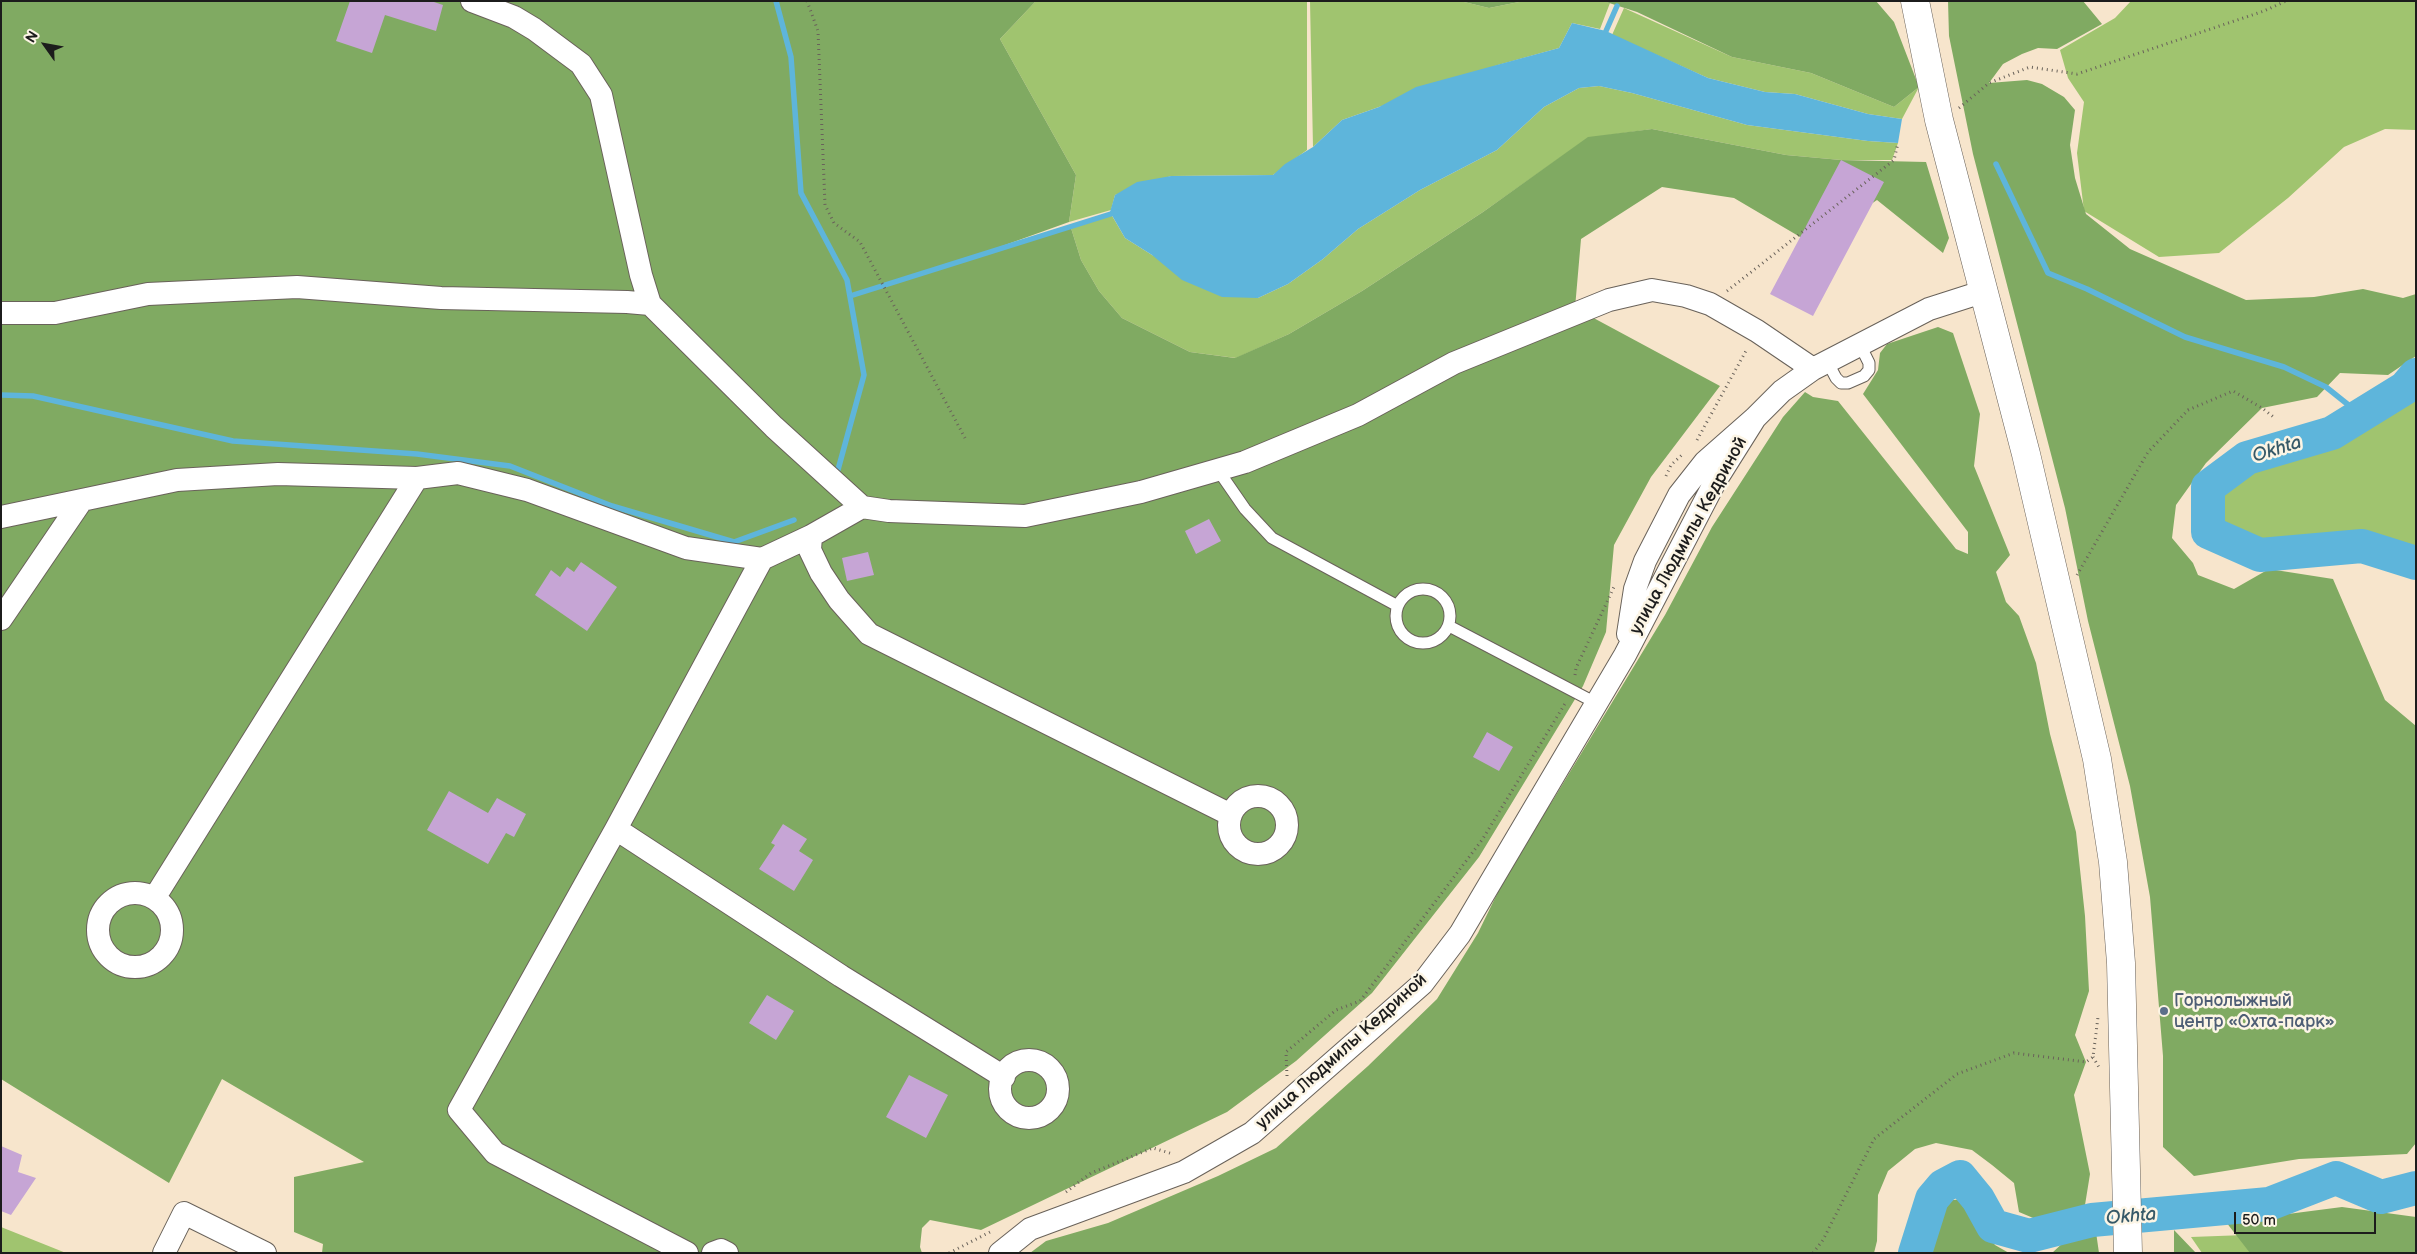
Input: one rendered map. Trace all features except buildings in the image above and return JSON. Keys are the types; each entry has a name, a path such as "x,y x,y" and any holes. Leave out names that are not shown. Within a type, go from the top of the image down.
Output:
{"street":[{"path":"472,1 514,17 534,29 581,64 601,94 640,275 650,304 774,427 862,507 889,511 1025,516 1141,492 1245,462 1358,415 1454,364 1609,300 1652,290 1686,296 1710,304 1820,365"},
{"path":"1915,1 1940,120 2058,590 2101,787 2113,862 2121,963 2128,1253"},
{"path":"1,313 56,313 148,294 297,287 441,298 650,304"},
{"name":"улица Людмилы Кедриной","path":"1000,1253 1030,1229 1184,1172 1252,1133 1422,984 1460,934 1625,655 1636,589 1645,561 1679,495 1704,462 1755,418 1782,391 1820,365 1929,309 1982,292"},
{"path":"1,518 177,480 278,474 417,478 458,473 527,490 686,548 762,559 810,536 862,507"},
{"path":"155,897 417,478"},
{"path":"1,619 82,500"},
{"path":"810,536 810,550 821,573 839,600 869,634 1230,815"},
{"path":"687,1253 495,1152 459,1110 616,830 762,559"},
{"path":"616,830 841,976 1004,1077"},
{"path":"164,1253 184,1213 264,1253"},
{"path":"713,1253 721,1250 727,1253"}],"lane":[{"path":"1820,365 1841,383 1848,383 1864,376 1869,370 1869,363 1860,343"},
{"path":"1218,470 1245,509 1272,538 1396,605"},
{"path":"1424,587 1441,594 1450,609 1449,626 1438,640 1420,644 1404,637 1395,622 1396,605 1408,592 1424,587"},
{"path":"1449,626 1596,704"}],"path":[{"path":"807,1 818,31 825,205 834,224 860,242 964,438"},
{"path":"1940,120 1964,105 1989,83 2030,67 2077,74 2264,11 2286,1"},
{"path":"1710,304 1894,160 1898,143"},
{"path":"1691,446 1698,439 1757,331"},
{"path":"2075,581 2108,517 2148,452 2188,410 2233,391 2275,418"},
{"path":"1663,483 1671,465 1685,452"},
{"path":"1279,1082 1287,1076 1286,1052 1336,1010 1360,1001 1482,840 1573,691 1576,668 1617,580"},
{"path":"1813,1253 1823,1240 1874,1139 1957,1074 2014,1053 2086,1062"},
{"path":"1060,1198 1091,1173 1153,1148 1174,1154 1181,1150"},
{"path":"949,1253 1000,1227"}],"green space":[{"path":"1,1 1036,1 1000,39 1076,175 1069,222 969,258 1071,228 1081,260 1099,291 1122,318 1190,352 1235,358 1289,334 1362,291 1483,212 1588,137 1652,129 1786,155 1841,160 1926,162 1949,238 1943,253 1877,200 1812,244 1734,198 1662,187 1581,239 1575,308 1720,386 1651,477 1614,545 1606,632 1583,686 1479,857 1372,993 1296,1061 1227,1112 981,1230 930,1220 922,1228 920,1247 922,1253 322,1253 323,1244 294,1232 294,1177 364,1162 222,1079 169,1183 1,1079"},
{"path":"1036,1 1307,1 1307,150 1273,175 1171,176 1115,195 1111,210 1069,222 1076,175 1000,39"},
{"path":"1310,1 1460,1 1489,8 1524,1 1603,1 1610,3 1600,29 1572,23 1559,48 1498,65 1342,120 1313,147"},
{"path":"1460,1 1524,1 1489,8"},
{"path":"1603,1 1876,1 1894,22 1919,87 1894,107 1811,73 1732,57 1637,12"},
{"path":"1948,1 2083,1 2102,24 2057,49 2038,48 2022,54 2003,64 1989,83 2027,80 2042,84 2064,97 2075,110 2070,145 2075,178 2086,214 2130,249 2246,300 2314,297 2363,289 2403,298 2416,294 2416,356 2388,375 2340,373 2317,397 2262,408 2206,463 2176,505 2172,538 2193,563 2198,575 2234,589 2269,569 2333,579 2385,700 2416,726 2416,1143 2407,1154 2299,1159 2194,1176 2163,1147 2163,1056 2150,897 2130,786 2088,621 2065,508 1973,154 1949,36"},
{"path":"2131,1 2416,1 2416,130 2385,129 2344,147 2288,198 2219,253 2159,257 2084,211 2077,153 2084,102 2068,78 2060,50 2115,18"},
{"path":"1624,8 1732,57 1811,73 1894,107 1919,87 1902,119 1868,114 1795,94 1765,92 1708,78 1612,35"},
{"path":"1599,86 1632,93 1747,125 1868,141 1898,143 1892,160 1841,160 1786,155 1652,129 1588,138 1483,212 1362,291 1289,334 1236,358 1190,352 1122,318 1099,291 1081,260 1071,228 1111,214 1125,238 1152,255 1258,298 1288,284 1323,259 1358,229 1420,190 1497,150 1544,107 1579,88"},
{"path":"1938,327 1953,333 1980,414 1974,466 2010,555 1996,572 2006,602 2019,616 2036,663 2050,734 2076,832 2085,916 2089,991 2075,1035 2086,1062 2074,1095 2090,1174 2085,1205 2072,1219 2045,1223 2019,1212 2014,1183 1972,1150 1936,1143 1915,1149 1888,1171 1878,1195 1877,1241 1874,1253 1030,1253 1046,1241 1108,1223 1218,1176 1276,1148 1368,1066 1437,999 1478,933 1516,855 1553,800 1665,615 1712,527 1783,417 1805,392 1813,397 1838,401 1956,549 1968,554 1968,532 1863,394 1878,370 1880,353 1887,344"},
{"path":"2416,391 2416,548 2350,532 2261,540 2217,521 2221,493 2252,471 2337,445"},
{"path":"1962,1199 1995,1245 2009,1253 1929,1253 1945,1201"},
{"path":"2342,1207 2416,1217 2416,1253 2250,1253 2226,1222"},
{"path":"1,1227 66,1253 1,1253"},
{"path":"2174,1230 2196,1253 2174,1253"},
{"path":"2096,1232 2099,1253 2052,1253 2066,1240"},
{"path":"2245,1235 2261,1253 2202,1253 2191,1237"}],"water":[{"path":"1572,23 1606,31 1708,78 1765,92 1795,94 1868,114 1902,119 1898,143 1868,141 1747,125 1632,93 1599,86 1579,88 1544,107 1497,150 1420,190 1358,229 1323,259 1288,284 1258,298 1222,297 1182,280 1152,255 1125,238 1110,212 1115,195 1137,182 1171,176 1273,175 1285,164 1313,147 1342,120 1379,107 1416,87 1559,48"}],"waterway":[{"path":"776,1 791,57 801,193 847,280 864,375 836,477"},
{"path":"1606,31 1617,6"},
{"path":"1996,164 2048,273 2087,289 2185,337 2284,367 2326,387 2361,415"},
{"path":"850,296 1117,212"},
{"name":"Okhta","path":"2416,375 2405,388 2332,433 2247,458 2208,487 2208,532 2260,555 2362,546 2416,563"},
{"path":"1,395 33,396 233,441 417,454 510,466 612,506 734,542 794,520"},
{"name":"Okhta","path":"1915,1253 1932,1199 1943,1186 1960,1177 1978,1199 1993,1226 2029,1236 2092,1220 2269,1204 2336,1178 2381,1197 2416,1188"}],"place":[{"name":"Горнолыжный центр «Охта-парк»","path":"2164,1011"}]}
